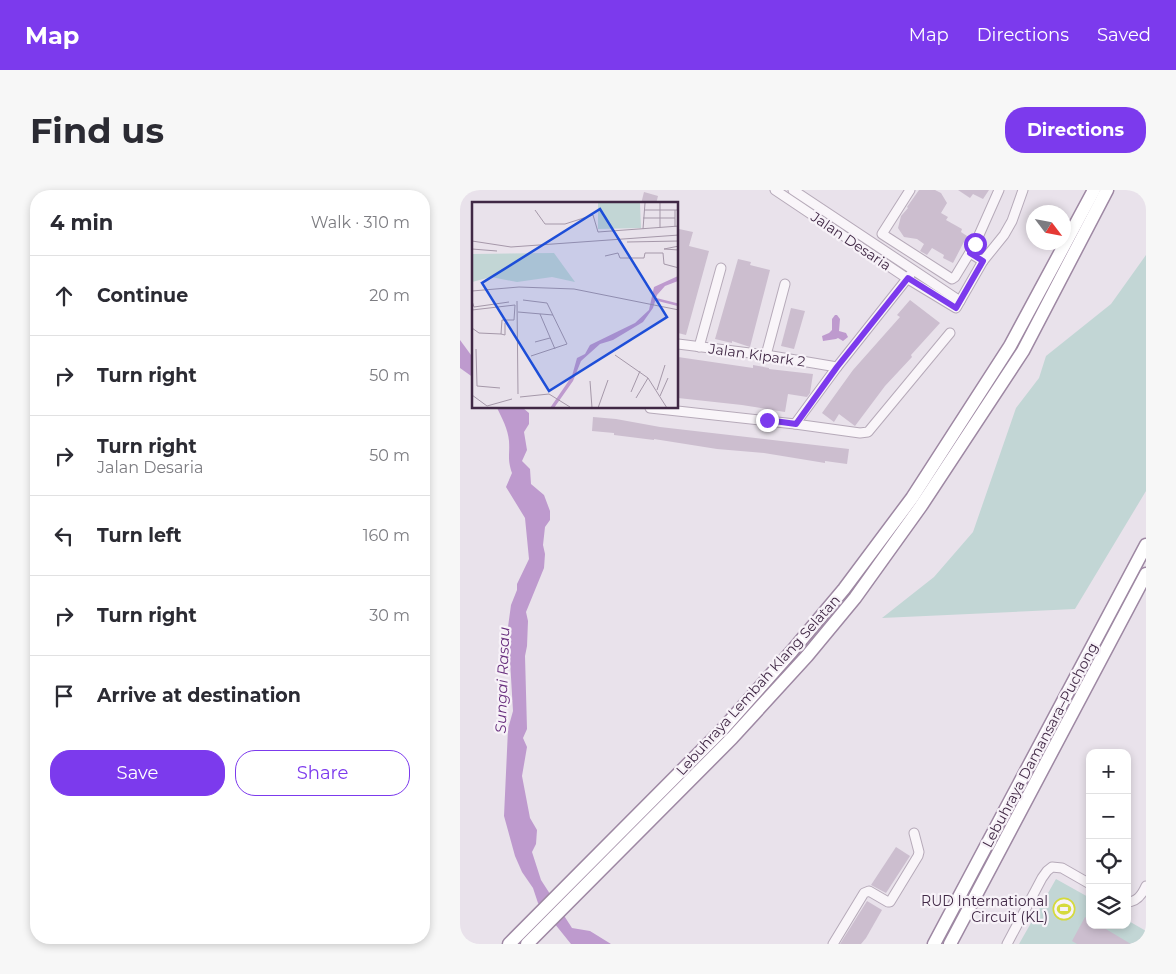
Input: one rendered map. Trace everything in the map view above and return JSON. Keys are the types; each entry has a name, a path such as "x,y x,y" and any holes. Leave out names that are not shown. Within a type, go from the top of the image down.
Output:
{"highway":[{"name":"Lebuhraya Lembah Klang Selatan","path":"509,944 722,730 792,652 844,589 912,498 1010,346 1094,190"},
{"name":"Lebuhraya Lembah Klang Selatan","path":"529,942 719,751 807,656 855,598 922,506 1023,351 1107,190"},
{"name":"Lebuhraya Damansara–Puchong","path":"934,944 1146,545"},
{"name":"Lebuhraya Damansara–Puchong","path":"950,944 1146,574"}],"street":[{"name":"Jalan Desaria","path":"775,190 911,275 956,308 983,261"},
{"name":"Jalan Desaria","path":"793,190 875,244 911,275"},
{"path":"875,244 910,190"},
{"path":"882,234 952,279 970,253 999,190"},
{"path":"970,253 983,261 1004,235 1012,221 1023,190"},
{"path":"699,347 721,268"},
{"path":"796,424 837,367 911,275"},
{"path":"766,355 785,284"},
{"path":"659,409 860,433 868,432 950,333"},
{"name":"Jalan Kipark 2","path":"679,344 766,355 837,367"},
{"path":"833,944 864,894 869,891 890,902 918,856 919,852 914,833"},
{"path":"1007,944 1042,878 1052,867 1062,868 1086,882"},
{"path":"1131,902 1139,898 1146,886"}],"shaded area":[{"path":"1146,255 1146,491 1075,609 882,618 934,577 973,532 1016,408 1039,378 1046,356 1111,304"},
{"path":"835,315 840,319 839,331 846,333 848,337 843,341 838,338 823,341 822,336 832,330 832,319"},
{"path":"460,340 472,356 472,377 460,368"},
{"path":"497,409 524,409 529,413 529,424 524,432 527,450 522,461 530,469 531,484 544,495 550,511 550,520 545,527 543,545 545,554 544,568 526,612 528,621 525,656 527,729 523,738 527,747 522,776 530,818 537,830 536,844 532,852 541,880 572,928 590,931 611,944 571,944 538,903 533,888 522,872 515,856 504,816 508,729 513,711 508,627 511,605 517,590 517,584 529,559 525,518 506,487 512,473 506,428"},
{"name":"RUD International Circuit (KL)","path":"1056,879 1086,896 1086,929 1131,929 1131,922 1146,931 1146,944 1019,944"}],"building":[{"path":"919,190 935,190 941,193 947,203 941,213 948,217 946,220 962,229 961,232 967,236 953,263 943,258 944,255 932,248 927,255 920,251 924,244 917,239 904,237 898,228 901,216"},
{"path":"958,190 989,190 983,199 973,194 970,198"},
{"path":"644,192 658,196 656,202 642,202"},
{"path":"679,229 693,232 689,246 709,251 686,335 679,333"},
{"path":"738,259 751,262 750,265 770,270 750,347 732,341 732,343 715,339"},
{"path":"910,300 940,323 885,386 855,426 839,414 834,422 822,413 853,370 900,317 897,315"},
{"path":"791,308 805,311 794,349 781,346"},
{"path":"679,357 753,368 753,365 769,369 813,374 810,393 807,397 788,394 785,412 679,398"},
{"path":"593,417 660,427 849,449 847,464 825,461 825,463 764,453 717,449 592,431"},
{"path":"896,847 910,856 886,893 871,885"},
{"path":"867,901 882,910 866,938 861,944 840,944"},
{"path":"1085,917 1086,929 1106,929 1131,944 1077,944 1072,941"}],"place":[{"name":"RUD International Circuit (KL)","path":"1064,909"}],"route":[{"path":"767,420 796,424 837,367 908,278 956,308 983,261 970,253 975,244"}],"water label":[{"name":"Sungai Rasau","path":"502,680"}]}
